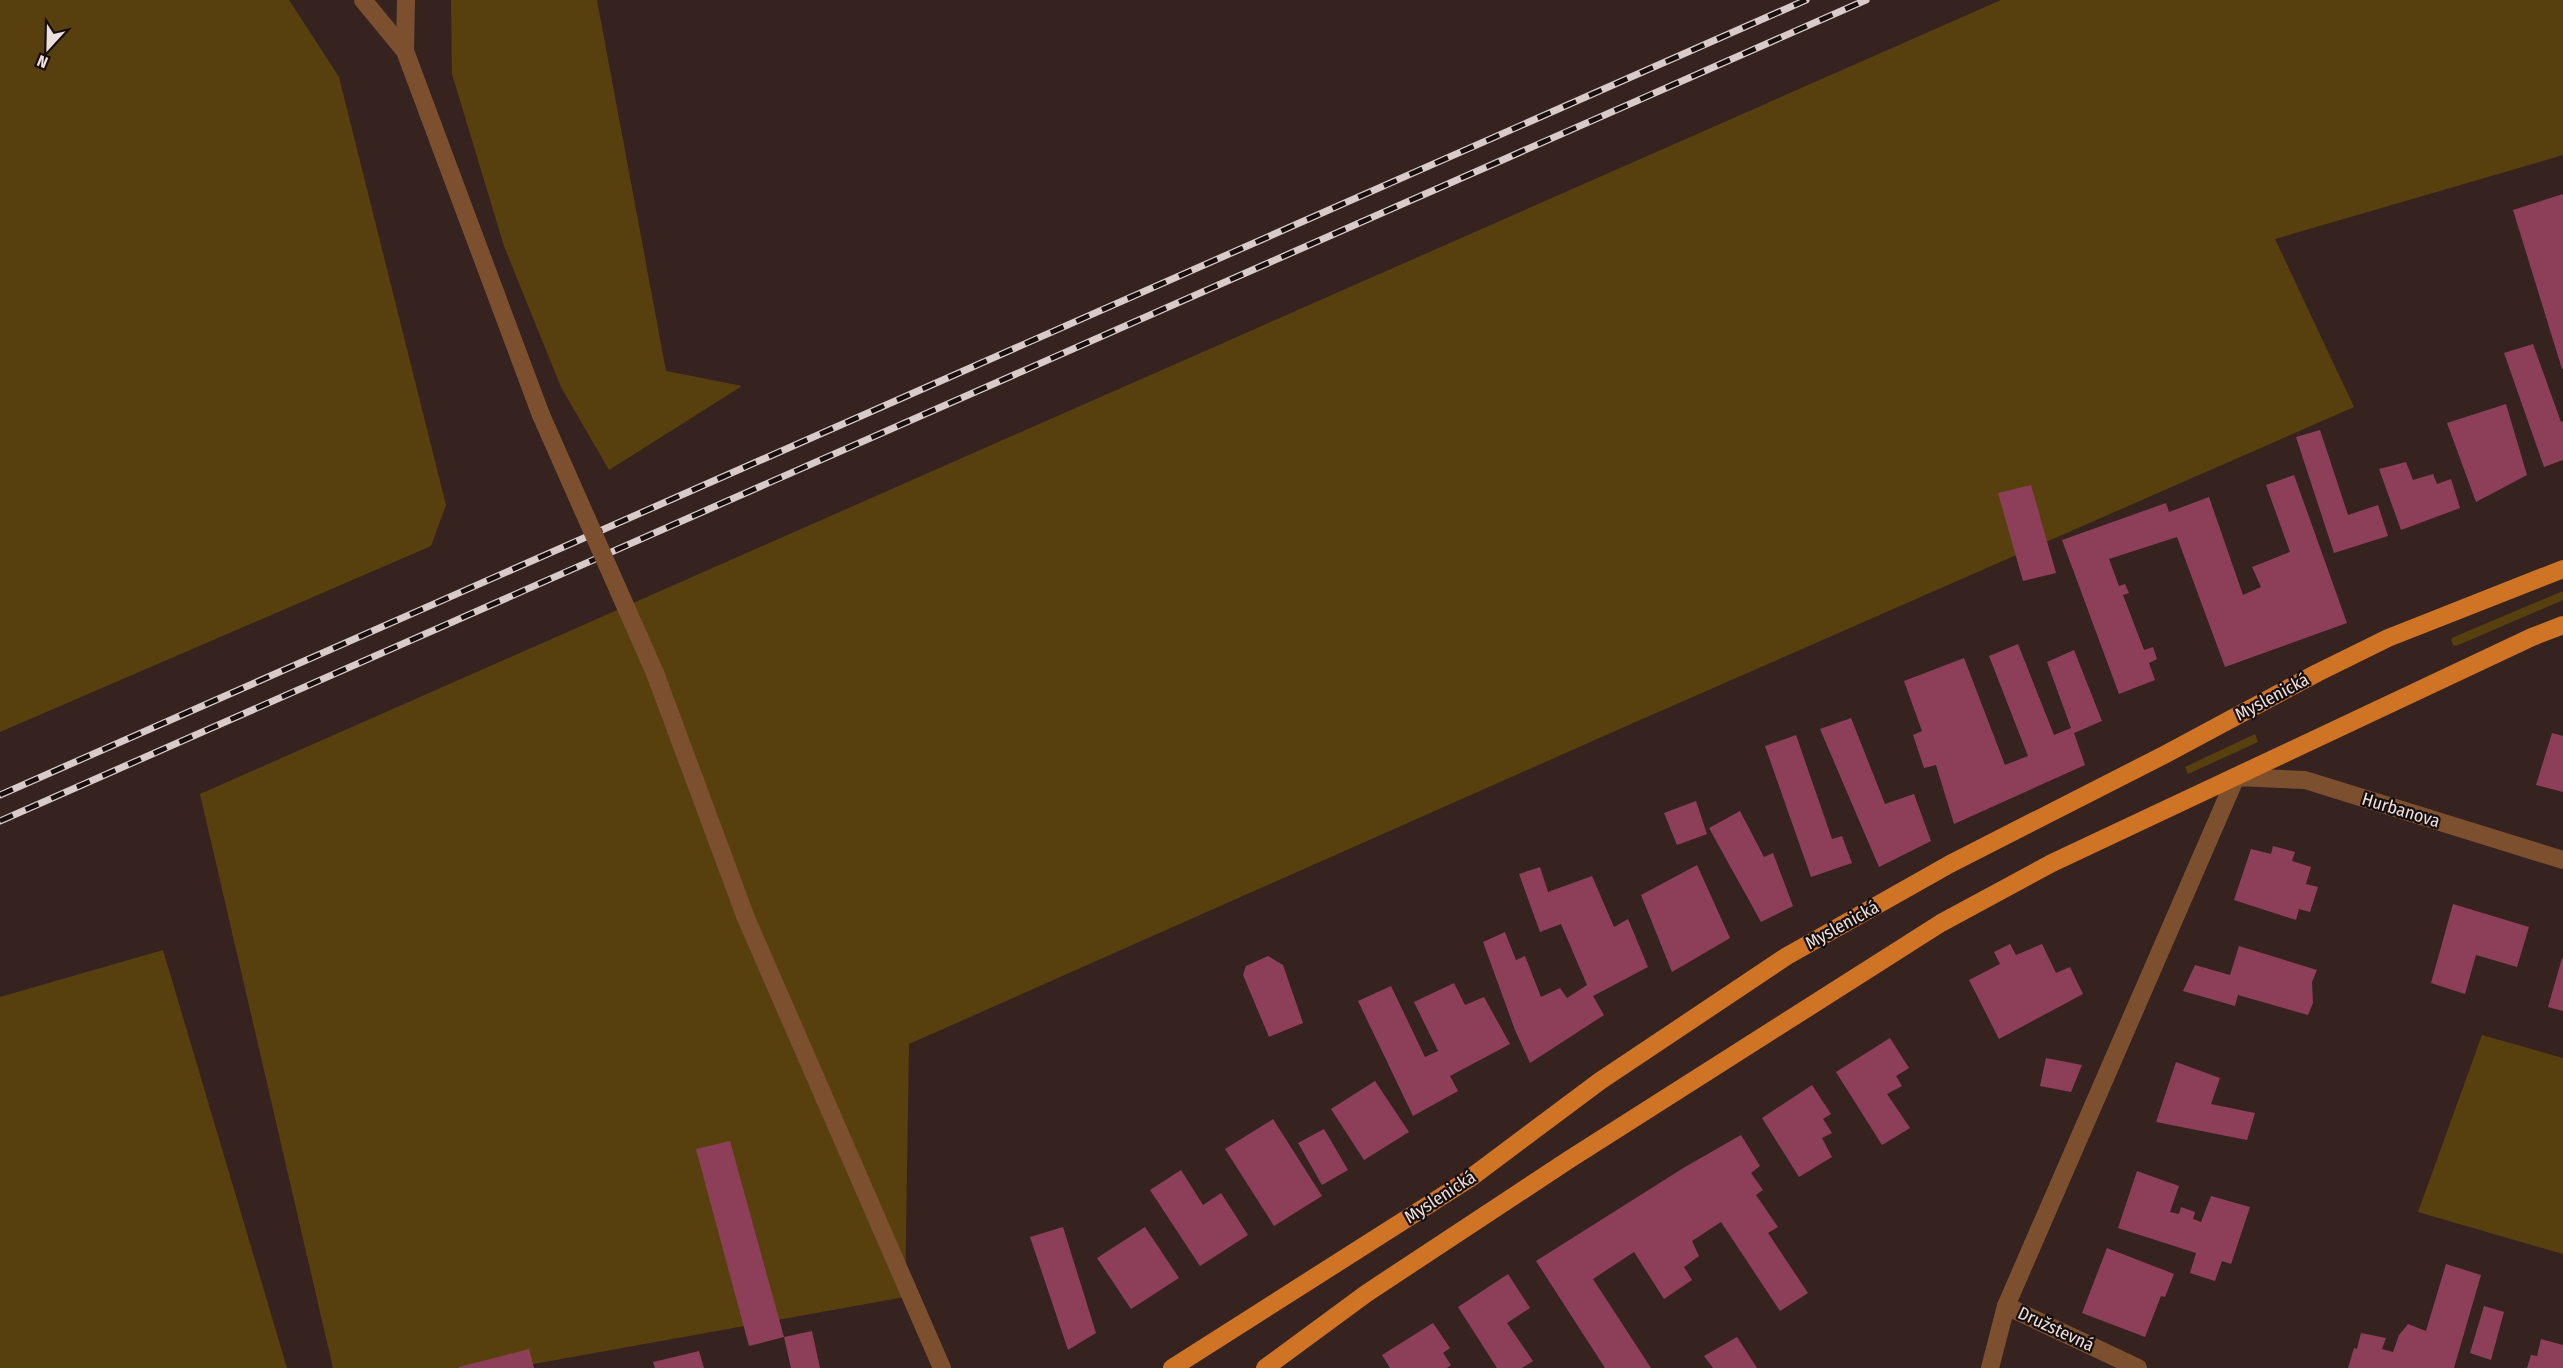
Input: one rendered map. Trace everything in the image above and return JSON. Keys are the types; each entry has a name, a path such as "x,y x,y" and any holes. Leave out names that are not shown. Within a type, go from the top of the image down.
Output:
{"main road":[{"name":"Myslenická","path":"1172,1368 1469,1179 1600,1081 1786,956 1950,864 2164,755 2317,673 2388,638 2563,569"},
{"path":"1265,1368 1367,1293 1551,1172 1941,923 2052,863 2532,637 2563,625"}],"street":[{"path":"363,0 405,51 541,415 655,673 746,918 942,1368"},
{"path":"405,51 406,0"},
{"path":"1990,1368 2006,1306 2236,777"},
{"name":"Hurbanova","path":"2236,777 2305,780 2563,860"},
{"name":"Družstevná","path":"2006,1306 2138,1368"}],"shaded area":[{"path":"0,0 289,0 339,77 446,505 431,546 0,732"},
{"path":"451,0 597,0 666,371 742,386 609,470 561,387 504,246 452,74"},
{"path":"2001,0 2563,0 2563,155 2275,239 2354,407 909,1044 905,1297 511,1368 333,1368 200,794"},
{"path":"2563,591 2563,600 2456,646 2453,645 2451,639 2454,637"},
{"path":"2255,734 2258,742 2188,774 2185,767"},
{"path":"163,950 287,1368 0,1368 0,997"},
{"path":"2482,1035 2563,1058 2563,1254 2418,1212"}],"building":[{"path":"2563,194 2563,369 2562,369 2513,210"},
{"path":"2533,344 2561,422 2563,421 2563,460 2544,467 2504,353"},
{"path":"2506,404 2527,475 2476,502 2447,423"},
{"path":"2320,430 2348,515 2378,505 2388,536 2334,553 2296,437"},
{"path":"2406,462 2413,480 2433,474 2437,484 2451,479 2460,508 2401,530 2379,469"},
{"path":"2294,475 2347,623 2225,667 2177,537 2109,559 2119,586 2125,584 2129,593 2123,595 2144,650 2153,647 2157,659 2149,663 2155,680 2119,694 2062,540 2166,503 2169,512 2209,497 2243,595 2261,587 2252,567 2290,552 2266,485"},
{"path":"2031,485 2056,573 2023,581 1998,493"},
{"path":"2018,644 2054,735 2071,728 2047,662 2074,650 2102,721 2074,733 2085,765 1954,824 1936,765 1924,768 1913,735 1922,731 1904,681 1964,658 2005,765 2028,756 1989,656"},
{"path":"1851,718 1885,804 1914,794 1931,841 1879,867 1820,729"},
{"path":"2552,733 2563,736 2563,792 2536,785"},
{"path":"1796,735 1832,839 1842,836 1852,863 1811,877 1765,746"},
{"path":"1696,801 1707,834 1677,845 1664,813"},
{"path":"1740,811 1764,857 1773,853 1793,906 1761,922 1709,828"},
{"path":"2273,846 2295,852 2292,861 2311,867 2306,884 2318,887 2310,912 2299,909 2296,920 2234,900 2251,849 2271,854"},
{"path":"1697,865 1730,938 1672,972 1641,895"},
{"path":"1540,867 1548,892 1592,876 1614,927 1628,919 1648,967 1593,996 1604,1015 1530,1063 1515,1030 1483,942 1505,932 1516,960 1525,956 1541,997 1560,988 1567,998 1587,985 1561,924 1540,932 1519,874"},
{"path":"2453,904 2529,927 2517,967 2476,955 2465,994 2431,983"},
{"path":"2010,944 2016,955 2042,944 2056,973 2070,967 2083,994 1999,1039 1969,980 2000,964 1994,952"},
{"path":"2239,946 2317,970 2312,982 2313,1003 2308,1015 2238,995 2235,1006 2183,991 2195,965 2230,975"},
{"path":"1268,956 1283,965 1303,1023 1269,1037 1243,975 1246,966"},
{"path":"2563,959 2563,1011 2548,1007"},
{"path":"1454,983 1465,1005 1484,997 1510,1044 1450,1076 1458,1091 1413,1116 1358,1001 1391,986 1425,1057 1438,1051 1414,1002"},
{"path":"1890,1038 1909,1068 1896,1076 1902,1086 1887,1094 1910,1128 1882,1145 1836,1072"},
{"path":"2046,1058 2082,1065 2071,1092 2040,1086"},
{"path":"2176,1062 2220,1078 2211,1104 2255,1113 2247,1140 2156,1122"},
{"path":"1375,1081 1409,1132 1364,1160 1331,1109"},
{"path":"1812,1085 1831,1114 1823,1119 1832,1133 1822,1138 1832,1157 1799,1177 1762,1118"},
{"path":"1273,1119 1322,1196 1274,1226 1225,1149"},
{"path":"1324,1129 1348,1170 1322,1185 1298,1143"},
{"path":"1741,1135 1760,1166 1751,1173 1763,1190 1756,1195 1778,1227 1768,1233 1808,1293 1780,1311 1721,1222 1692,1241 1699,1256 1684,1267 1692,1280 1664,1299 1634,1252 1593,1279 1651,1368 1605,1368 1536,1261 1685,1167"},
{"path":"730,1141 784,1337 749,1346 696,1149"},
{"path":"1181,1170 1203,1205 1221,1193 1248,1235 1200,1266 1150,1190"},
{"path":"2137,1171 2179,1186 2170,1212 2179,1214 2181,1207 2195,1212 2193,1219 2201,1222 2211,1196 2250,1207 2231,1264 2222,1261 2215,1281 2190,1273 2196,1253 2118,1228"},
{"path":"1063,1227 1096,1333 1068,1350 1030,1237"},
{"path":"1145,1227 1179,1278 1131,1309 1097,1258"},
{"path":"2107,1248 2174,1274 2165,1297 2161,1296 2145,1337 2082,1313"},
{"path":"2446,1264 2481,1275 2454,1368 2348,1368 2354,1348 2357,1349 2361,1333 2386,1338 2382,1349 2393,1352 2399,1335 2408,1324 2426,1331"},
{"path":"1508,1274 1530,1308 1507,1323 1533,1361 1522,1368 1497,1368 1458,1307"},
{"path":"2484,1306 2504,1312 2491,1360 2470,1353"},
{"path":"1433,1323 1450,1348 1443,1353 1451,1365 1447,1368 1390,1368 1382,1355"},
{"path":"812,1331 820,1368 791,1368 784,1337"},
{"path":"1737,1337 1757,1368 1713,1368 1704,1356"},
{"path":"2541,1339 2563,1345 2563,1368 2527,1368 2531,1355 2537,1356"},
{"path":"529,1349 534,1368 459,1368 459,1367"},
{"path":"699,1351 704,1368 655,1368 653,1362"}],"railway":[{"path":"0,795 1806,0"},
{"path":"0,821 1866,0"}]}
